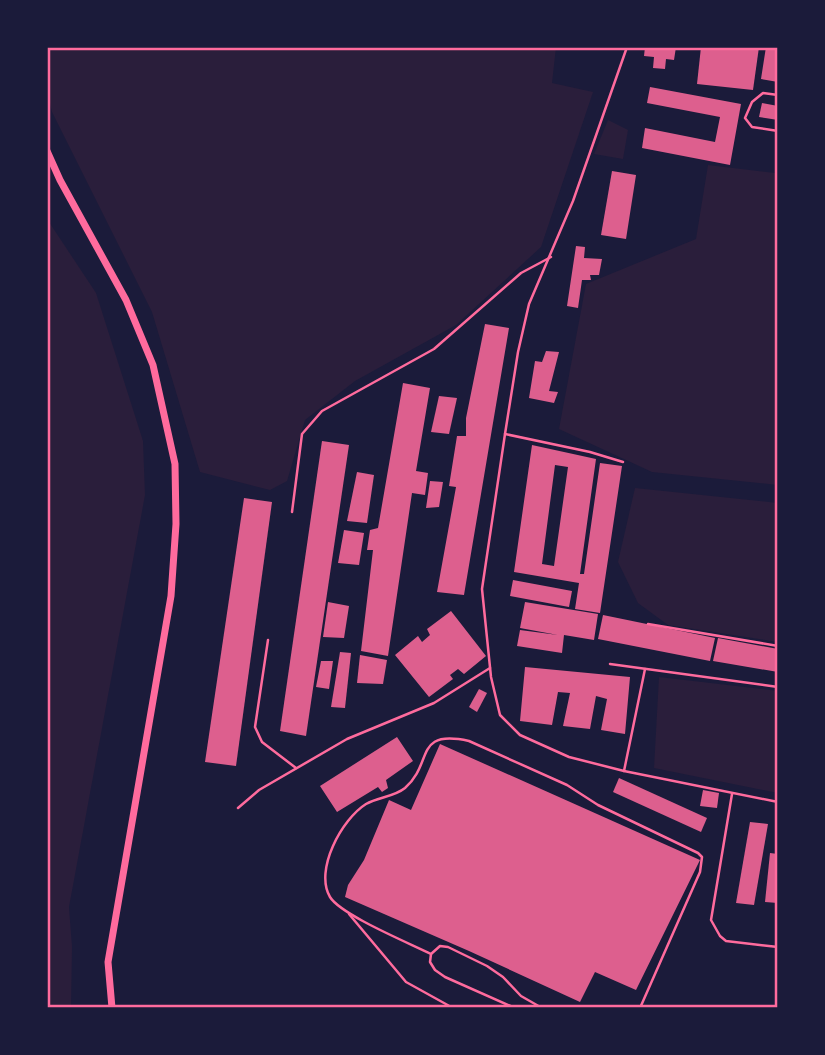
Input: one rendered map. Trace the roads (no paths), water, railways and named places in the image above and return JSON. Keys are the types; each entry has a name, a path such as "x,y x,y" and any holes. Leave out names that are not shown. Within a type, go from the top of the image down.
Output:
{"street":[{"path":"47,151 126,300 153,365 175,464 176,524 171,596 108,962 112,1008"}],"lane":[{"path":"627,47 573,201 529,304 518,352 482,589 489,668 500,715 520,735 569,757 624,771 778,802"},
{"path":"778,95 763,93 752,102 745,118 752,127 778,131"},
{"path":"292,512 302,434 322,411 434,349 521,273 551,257"},
{"path":"505,434 570,447 623,462"},
{"path":"648,624 778,646"},
{"path":"268,640 255,727 262,742 297,768"},
{"path":"610,664 778,687"},
{"path":"238,808 259,790 347,739 434,703 489,668"},
{"path":"624,771 645,668"},
{"path":"431,954 347,911 331,899 325,880 327,863 341,831 366,804 404,789 415,777 422,759 434,742 445,737 468,741 567,785 598,805 702,857 700,872 640,1008"},
{"path":"732,794 711,920 726,941 778,947"},
{"path":"347,911 406,982 453,1008"},
{"path":"516,1008 439,974 430,962 431,954 440,946 449,947 487,966 503,977 521,996 542,1008"}]}
